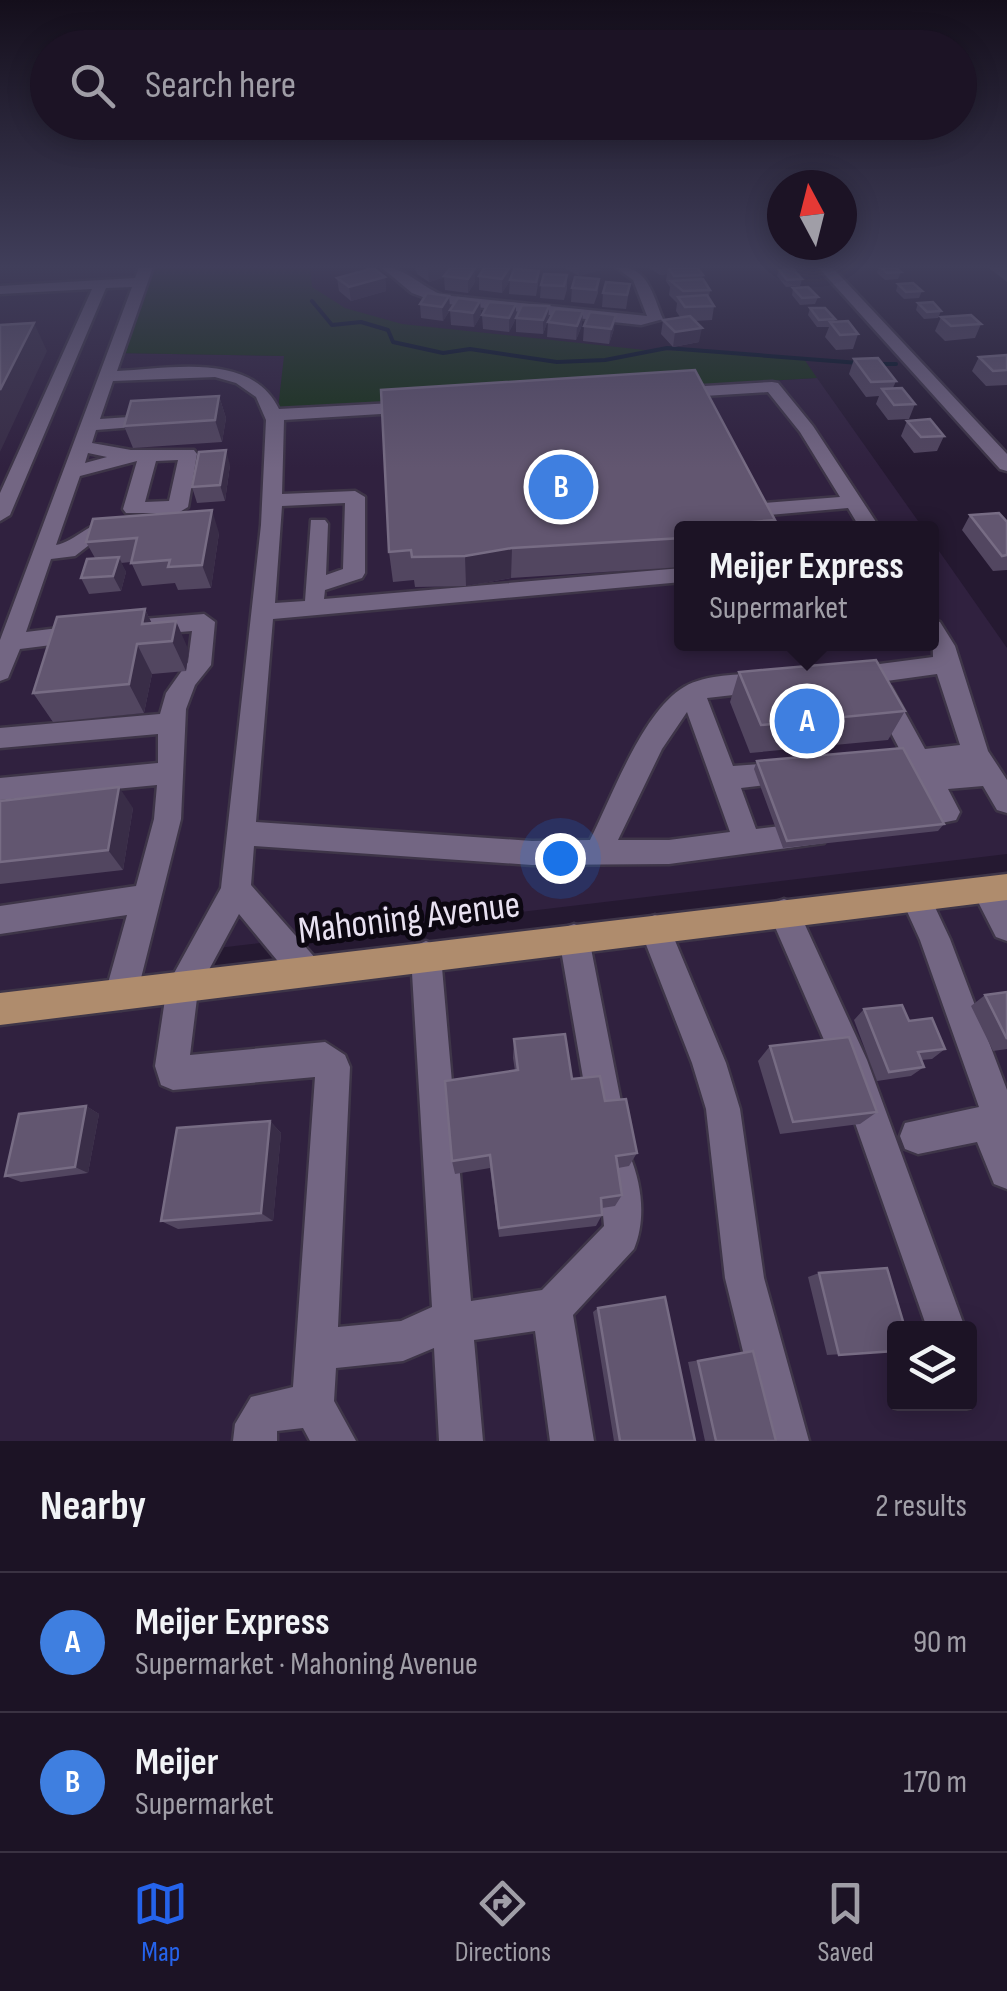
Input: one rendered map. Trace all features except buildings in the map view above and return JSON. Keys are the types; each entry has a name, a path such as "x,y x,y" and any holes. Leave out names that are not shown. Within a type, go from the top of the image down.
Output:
{"main road":[{"name":"Mahoning Avenue","path":"0,1008 997,888"}],"street":[{"path":"3,504 79,334"},
{"path":"0,672 122,334"},
{"path":"887,334 1007,465"},
{"path":"107,376 216,372 242,380 262,394 273,415 272,500 236,889 214,938 183,986 173,1073 325,1059 333,1066 316,1350 323,1423 266,1412 256,1424 255,1441"},
{"path":"656,394 772,387 806,430 862,515"},
{"path":"273,415 426,406"},
{"path":"89,425 181,418"},
{"path":"72,472 140,456 82,446"},
{"path":"261,612 314,596 354,573 354,497 272,500"},
{"path":"758,521 756,514 764,509 862,515"},
{"path":"832,521 862,515"},
{"path":"43,552 68,551 98,529 194,522"},
{"path":"314,596 318,524"},
{"path":"314,596 674,576"},
{"path":"10,642 204,622 199,664 179,682 171,723 170,794 156,873 130,948 121,994"},
{"path":"939,639 982,765 1007,802"},
{"path":"840,676 946,664"},
{"path":"872,674 924,771 946,812 895,802 882,764 924,771 982,765"},
{"path":"598,852 671,709 712,686 791,680"},
{"path":"694,693 747,842"},
{"path":"0,738 171,723"},
{"path":"2,793 170,773"},
{"path":"240,833 514,852 669,852 747,842 788,804 822,800 788,804 724,778"},
{"path":"997,888 1007,927"},
{"path":"236,889 306,971"},
{"path":"0,920 148,898"},
{"path":"916,898 1004,1119 995,1143 1007,1171"},
{"path":"784,914 850,1060 945,1321"},
{"path":"655,928 674,986 712,1069 724,1110 735,1224 766,1367 787,1441"},
{"path":"574,938 580,1066 606,1116"},
{"path":"426,956 451,1083 454,1437"},
{"path":"918,1136 1004,1119"},
{"path":"316,1350 403,1341 454,1318 463,1322 552,1308 621,1236 624,1220 617,1169"},
{"path":"552,1308 572,1441"}],"shaded area":[{"path":"0,334 123,334 116,353 285,356 279,409 817,378 918,521 674,521 674,651 939,651 939,551 1007,648 1007,854 201,950 196,984 1007,887 1007,1441 0,1441"}],"green space":[{"path":"122,334 498,334 645,350 725,351 743,356 804,359 817,378 278,409 284,356 115,353"}],"waterway":[{"path":"390,334 393,342 443,353 470,349 557,362 605,360 667,348 859,363"},
{"path":"876,364 896,364"}],"place":[{"name":"Meijer","path":"561,487"},
{"name":"Meijer Express","path":"807,721"}]}
